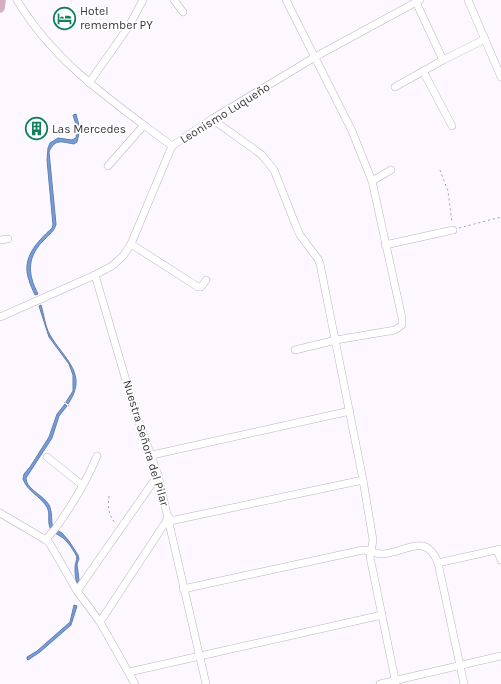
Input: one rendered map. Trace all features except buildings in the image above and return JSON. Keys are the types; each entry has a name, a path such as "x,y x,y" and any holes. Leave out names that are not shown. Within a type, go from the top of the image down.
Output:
{"main road":[{"path":"0,8 1,0"}],"street":[{"path":"17,0 31,23 89,83 172,146"},
{"path":"89,83 129,26 143,0"},
{"path":"174,0 183,12"},
{"path":"286,0 352,131 372,181 402,318 402,325 395,330 336,340 294,350"},
{"path":"468,0 501,77"},
{"path":"418,1 443,60"},
{"name":"Leonismo Luqueño","path":"0,317 95,275 118,261 131,244 172,146 212,119 315,57 418,1"},
{"path":"395,87 443,60 485,40"},
{"path":"423,71 452,126"},
{"path":"212,119 262,155 274,170 298,231 318,259 336,340 363,480 374,540 370,557 396,682"},
{"path":"108,166 144,125"},
{"path":"372,181 391,170"},
{"path":"385,245 453,230"},
{"path":"0,240 8,239"},
{"path":"131,244 198,287 201,287 206,280"},
{"name":"Nuestra Señora del Pilar","path":"95,275 135,411 158,475 206,684"},
{"path":"152,455 350,412"},
{"path":"46,540 57,526 89,474 98,456"},
{"path":"47,457 82,485"},
{"path":"77,591 158,475"},
{"path":"100,622 169,519 363,480"},
{"path":"0,513 46,540 54,550 77,591 100,622 135,684"},
{"path":"183,588 364,550 371,550 381,554 415,546 430,548 436,556 438,563 464,684"},
{"path":"438,563 499,550 501,560"},
{"path":"129,672 382,615"},
{"path":"380,684 396,682 501,656"}],"path":[{"path":"440,170 448,191 453,230 501,217"},
{"path":"64,402 70,407"},
{"path":"109,496 108,506 110,515 113,521 121,529"}],"water":[{"path":"76,114 80,129 77,142 74,144 62,142 56,143 49,152 56,224 53,231 39,245 32,258 32,279 38,294 35,295 30,284 27,265 32,251 53,225 47,160 48,148 50,143 58,138 72,140 76,138 77,128 73,115"},
{"path":"41,305 48,332 67,359 75,375 76,384 74,393 68,404 66,402 73,391 73,375 69,364 49,337 39,306"},
{"path":"65,404 67,406 59,416 52,438 26,478 28,485 43,498 50,507 53,528 62,533 78,555 79,559 77,564 79,580 77,583 75,577 76,555 63,538 52,531 49,525 49,513 47,507 27,487 23,479 24,474 49,437 57,414"},
{"path":"74,605 77,606 71,625 40,652 28,660 27,657 37,651 70,622"}],"place":[{"name":"Hotel remember PY","path":"64,18"},
{"name":"Las Mercedes","path":"36,129"}]}
